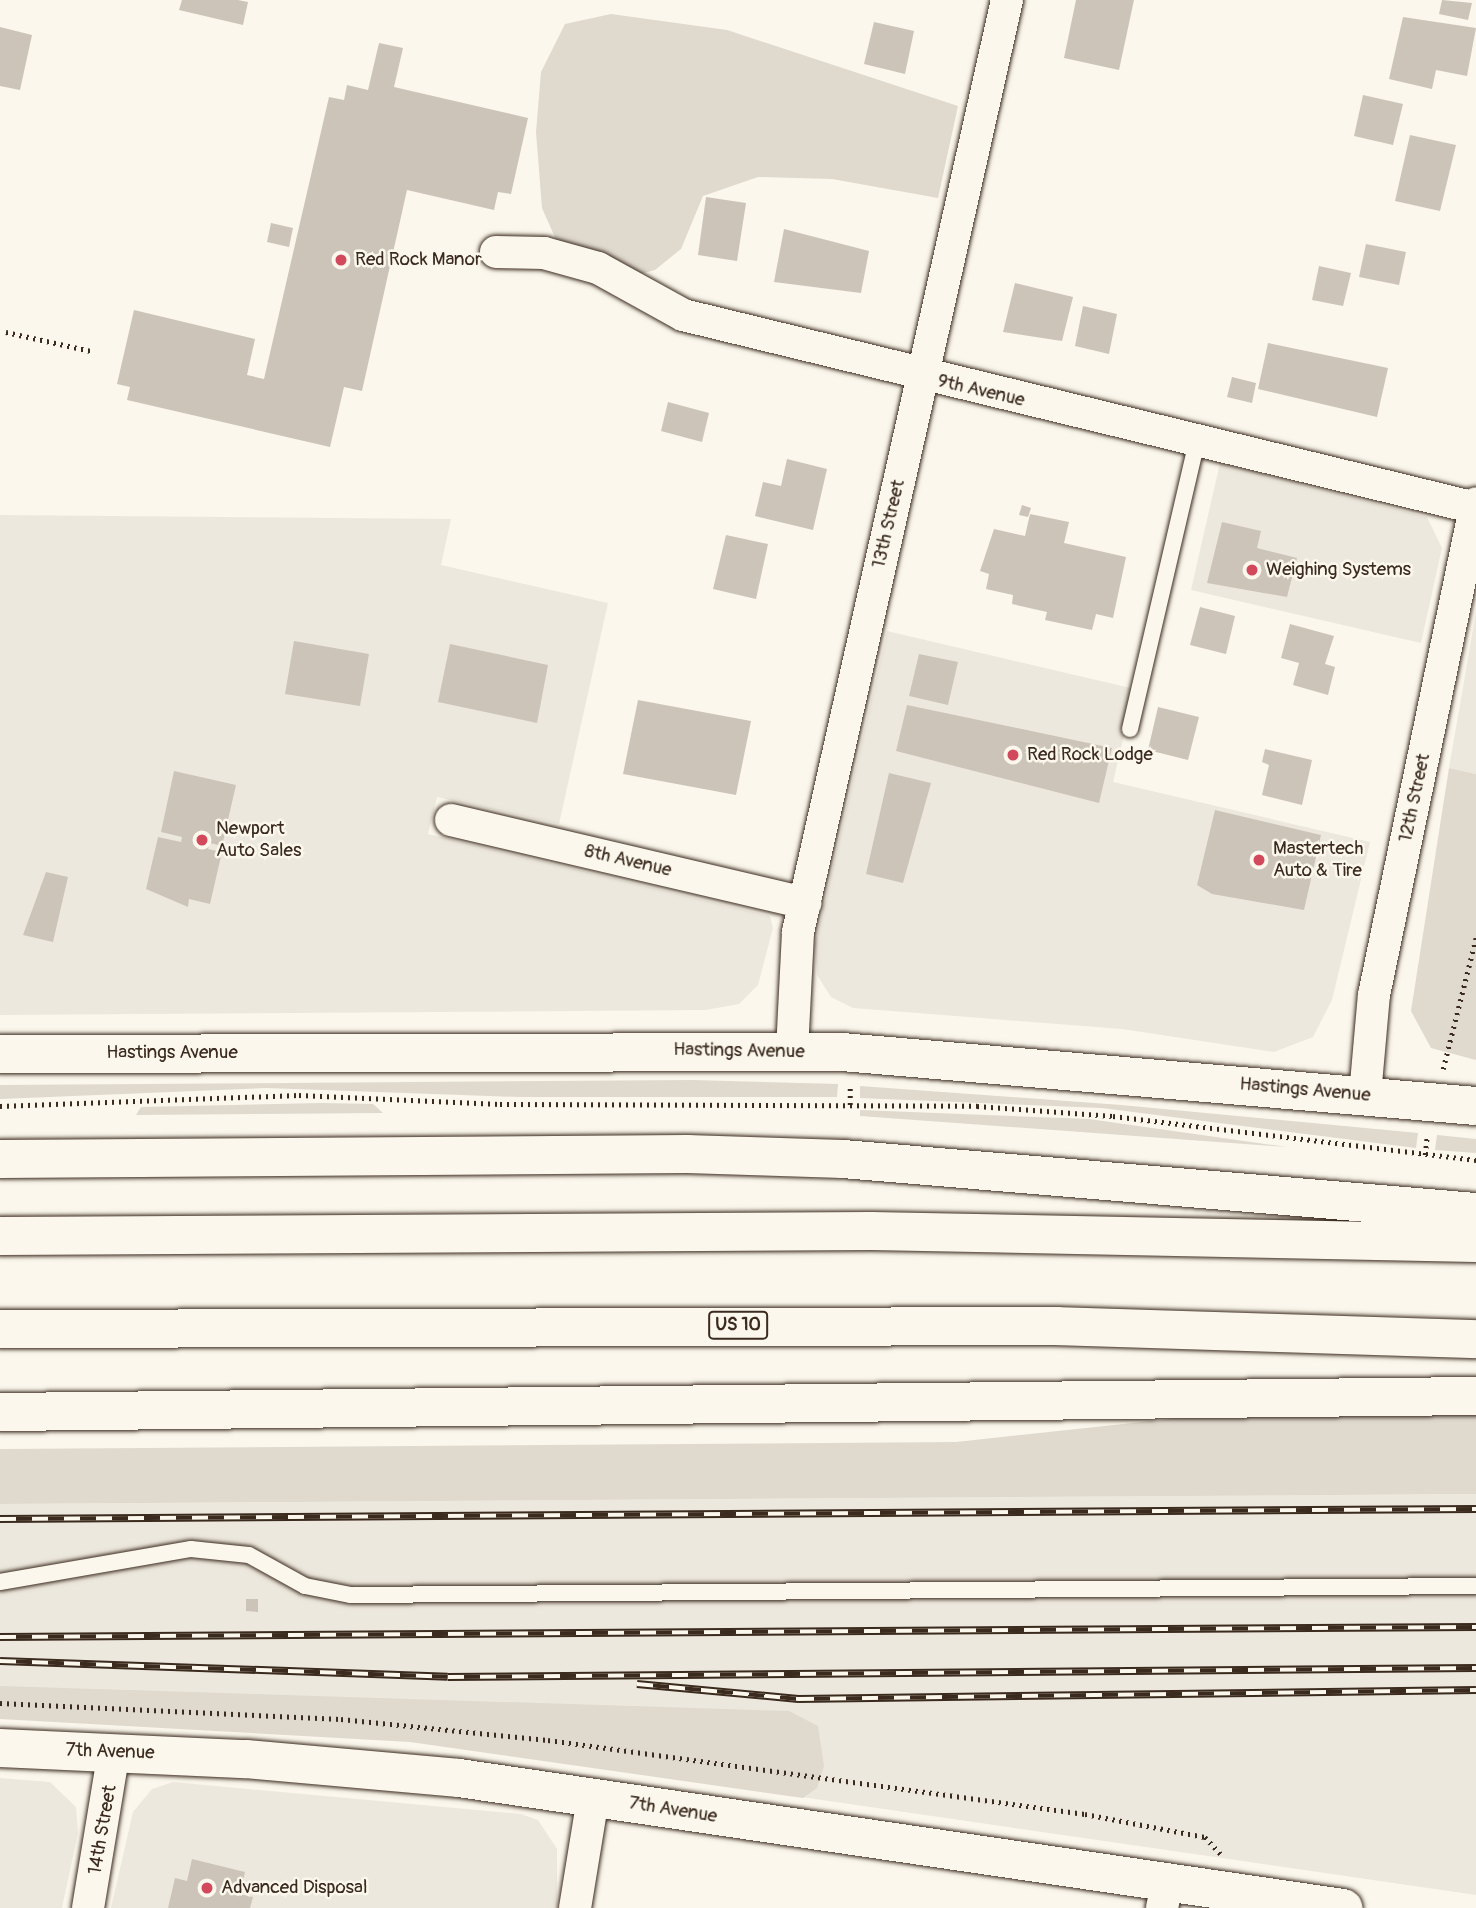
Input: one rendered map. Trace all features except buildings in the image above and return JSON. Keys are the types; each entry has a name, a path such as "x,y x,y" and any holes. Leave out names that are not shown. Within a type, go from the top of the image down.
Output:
{"main road":[{"name":"Hastings Avenue","path":"0,1054 792,1051 1476,1106"},
{"path":"0,1159 687,1154 843,1159 1476,1212"},
{"path":"0,1236 884,1231 1476,1243"},
{"name":"US 10","path":"0,1329 1030,1326 1476,1339"},
{"path":"0,1412 1476,1396"},
{"name":"7th Avenue","path":"0,1748 114,1751 359,1767 593,1798 1165,1896 1343,1908"}],"street":[{"name":"13th Street","path":"792,1051 793,965 804,903 1007,0"},
{"name":"9th Avenue","path":"496,252 544,253 598,268 683,315 921,377 1476,506"},
{"name":"12th Street","path":"1365,1095 1374,995 1476,506"},
{"name":"8th Avenue","path":"451,820 804,903"},
{"name":"14th Street","path":"88,1908 114,1751"},
{"path":"575,1908 593,1798"}],"lane":[{"path":"1130,729 1197,441"},
{"path":"0,1582 191,1549 249,1555 295,1582 351,1595 1476,1586"}],"path":[{"path":"6,332 91,351"},
{"path":"1448,1048 1476,938"},
{"path":"0,1106 299,1095 500,1104 977,1106 1114,1116 1476,1160"},
{"path":"0,1703 328,1718 548,1740 921,1796 1085,1814 1205,1837 1221,1856"}],"shaded area":[{"path":"611,14 727,30 958,106 938,198 832,179 758,177 703,196 681,249 655,270 640,274 558,244 542,208 536,132 541,72 565,24"},
{"path":"1220,463 1427,517 1442,548 1421,643 1191,590"},
{"path":"0,515 451,519 441,565 608,603 559,824 437,797 428,834 770,916 773,928 758,985 739,1004 706,1010 0,1015"},
{"path":"1476,612 1476,774 1449,768"},
{"path":"887,631 1135,689 1113,782 1370,842 1332,1000 1313,1037 1274,1052 1122,1029 853,1008 831,997 817,975 815,944"},
{"path":"1449,768 1476,774 1476,1060 1431,1048 1411,1011"},
{"path":"693,1080 838,1084 837,1097 519,1097 266,1088 0,1099 0,1085"},
{"path":"860,1086 1121,1105 1418,1133 1416,1148 1102,1108 860,1098"},
{"path":"373,1104 383,1113 136,1115 141,1107"},
{"path":"860,1110 1089,1119 1287,1147 860,1116"},
{"path":"1437,1135 1476,1139 1476,1153 1435,1150"},
{"path":"1476,1412 1476,1494 0,1504 0,1449 956,1442 1207,1415"},
{"path":"1476,1494 1476,1895 767,1792 782,1714 0,1693 0,1504"},
{"path":"0,1686 789,1711 818,1726 824,1766 817,1788 803,1798 410,1742 0,1719"},
{"path":"0,1778 50,1782 76,1807 78,1833 62,1908 0,1908"},
{"path":"173,1782 521,1814 538,1820 557,1849 557,1908 111,1908 133,1812 152,1789"}],"railway":[{"path":"0,1519 1476,1509"},
{"path":"0,1637 1476,1627"},
{"path":"0,1661 448,1677 1476,1668"},
{"path":"637,1684 798,1699 1476,1690"}],"place":[{"name":"Red Rock Manor","path":"341,260"},
{"name":"Weighing Systems","path":"1252,570"},
{"name":"Red Rock Lodge","path":"1013,755"},
{"name":"Newport Auto Sales","path":"202,840"},
{"name":"Mastertech Auto & Tire","path":"1259,860"},
{"name":"Advanced Disposal","path":"207,1888"}]}
